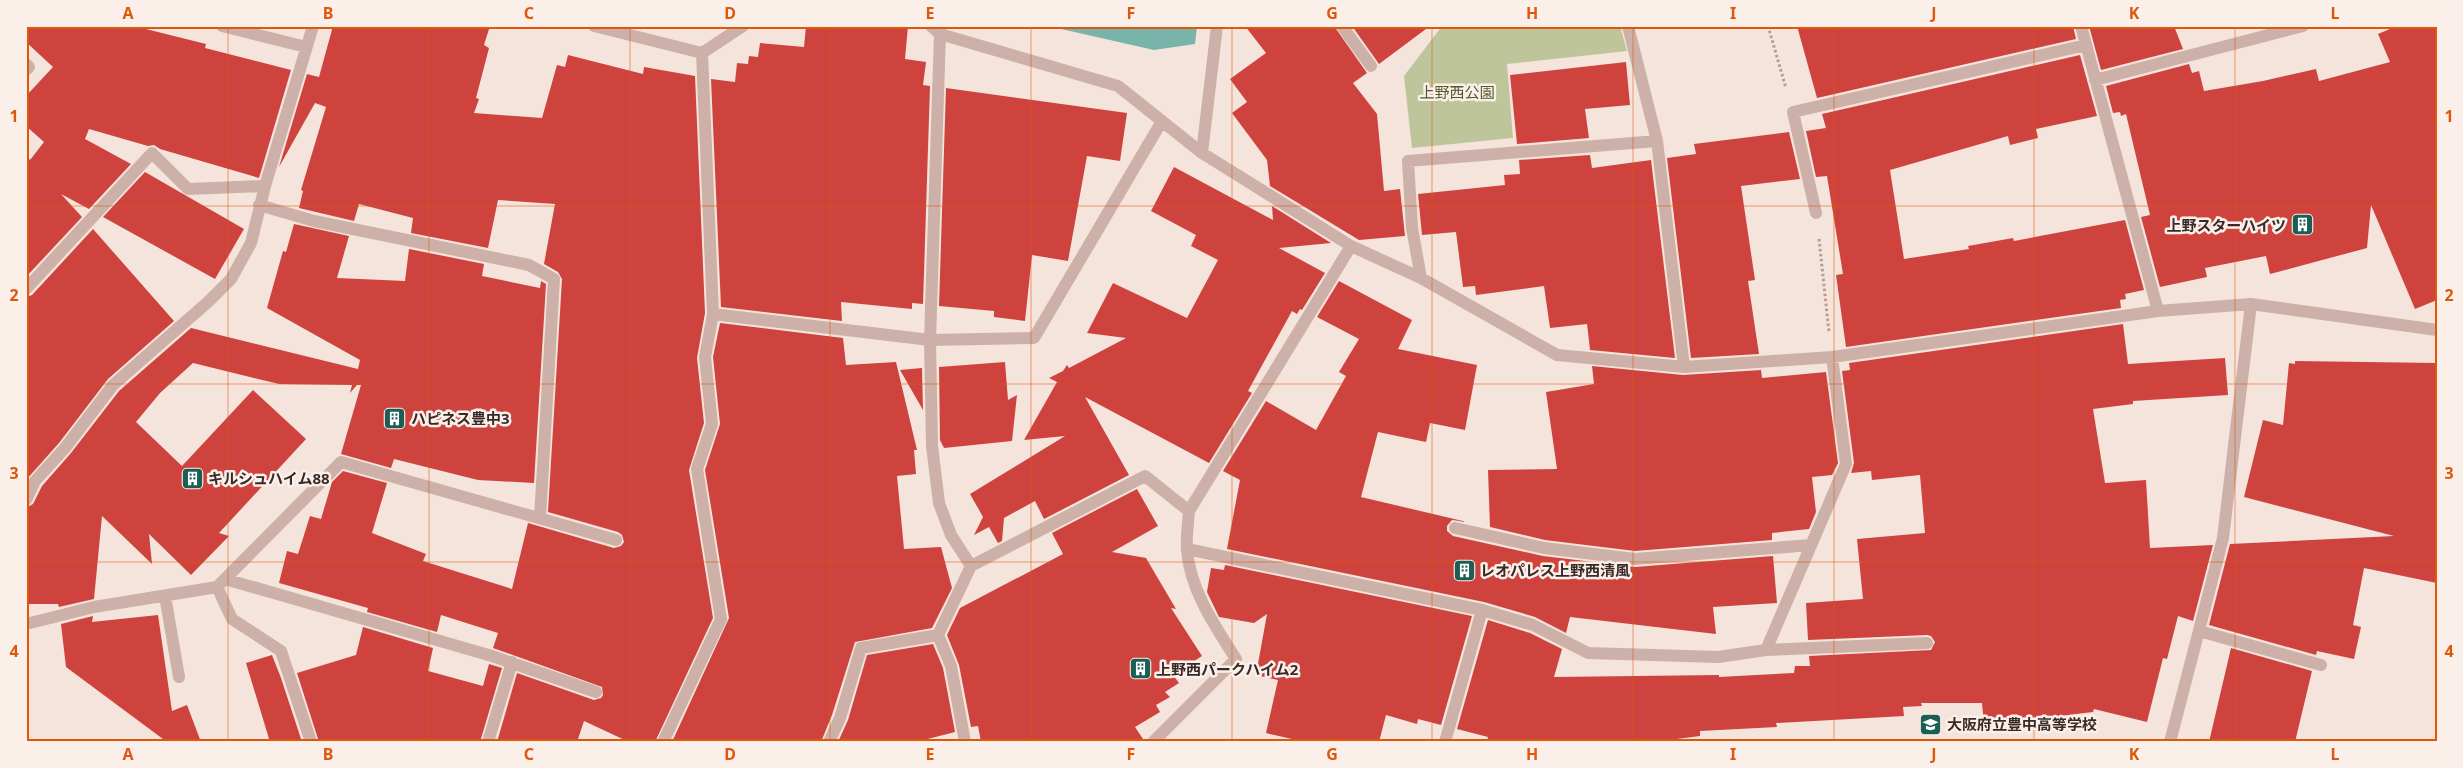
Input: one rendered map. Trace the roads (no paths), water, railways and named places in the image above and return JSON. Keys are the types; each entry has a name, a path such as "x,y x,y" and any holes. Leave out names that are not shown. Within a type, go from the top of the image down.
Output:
{"street":[{"path":"222,26 306,47"},
{"path":"26,500 35,481 65,448 113,385 208,302 231,279 251,243 259,205 313,26"},
{"path":"594,26 702,53 743,26"},
{"path":"1342,26 1371,66"},
{"path":"1628,26 1657,141 1684,367"},
{"path":"2081,26 2158,311"},
{"path":"2095,80 2303,26"},
{"path":"1202,153 1218,28"},
{"path":"971,566 951,535 939,503 932,446 930,340 935,30 1118,86 1202,153 1351,246 1421,278 1557,355 1684,367 1832,357 2158,311 2251,304 2437,330"},
{"path":"1816,213 1793,112 2086,45"},
{"path":"663,742 721,619 697,469 712,424 705,357 713,314 702,53"},
{"path":"713,314 930,340 1034,338 1162,121"},
{"path":"1421,278 1412,228 1408,161 1657,141"},
{"path":"26,289 152,153 188,189 265,186"},
{"path":"259,205 314,221 529,265 554,279 540,518"},
{"path":"1153,742 1236,659 1210,619 1191,573 1187,549 1189,511 1351,246"},
{"path":"2170,742 2223,538 2251,304"},
{"path":"1766,650 1846,464 1832,357"},
{"path":"221,583 341,462 616,540"},
{"path":"965,742 951,666 938,635 971,566 1145,476 1189,511"},
{"path":"1455,528 1544,548 1634,559 1812,545"},
{"path":"1187,549 1482,610 1533,625 1588,653 1718,657 1766,650 1927,643"},
{"path":"221,583 232,619 281,651 311,742"},
{"path":"26,624 94,607 165,596 221,583 512,662 596,692"},
{"path":"165,596 178,677"},
{"path":"1445,742 1482,610"},
{"path":"2199,631 2321,665"},
{"path":"829,742 840,718 861,648 938,635"},
{"path":"488,742 512,662"}],"water":[{"path":"1048,26 1197,26 1195,44 1154,50"}],"place":[{"name":"上野スターハイツ","path":"2302,225"},
{"name":"ハピネス豊中3","path":"395,418"},
{"name":"キルシュハイム88","path":"192,478"},
{"name":"レオパレス上野西清風","path":"1464,570"},
{"name":"上野西パークハイム2","path":"1140,669"},
{"name":"大阪府立豊中高等学校","path":"1931,724"}],"park label":[{"name":"上野西公園","path":"1457,92"}]}
